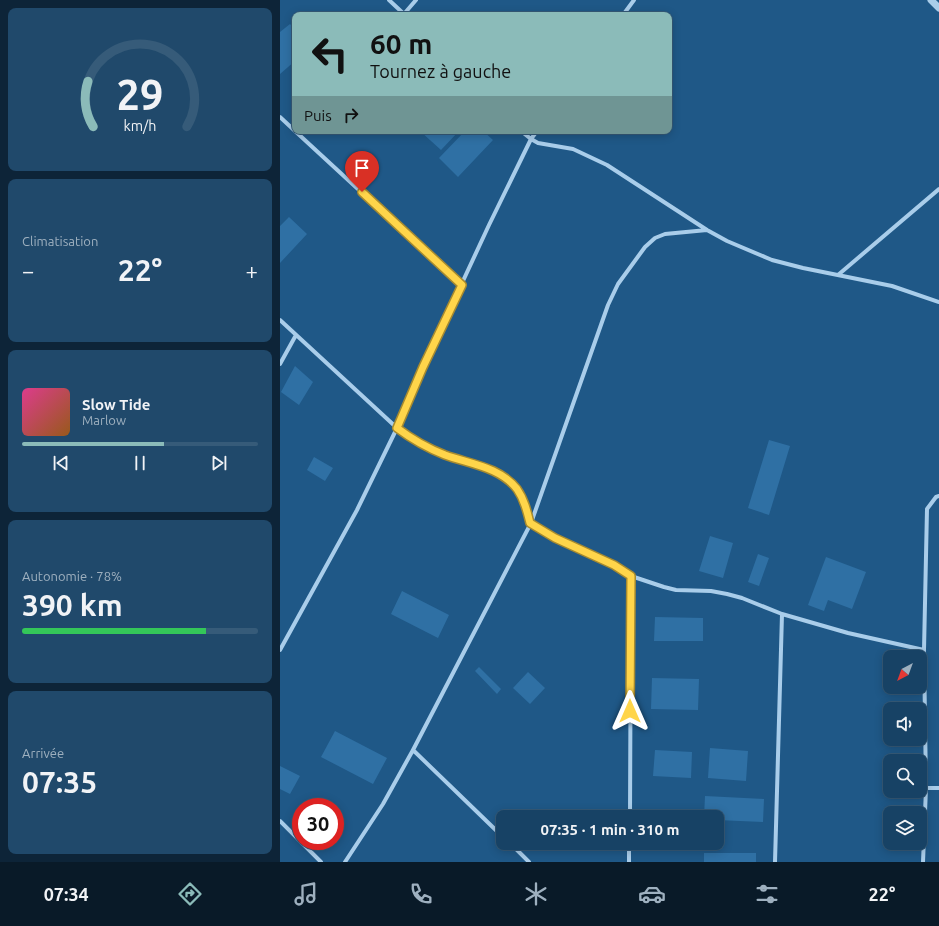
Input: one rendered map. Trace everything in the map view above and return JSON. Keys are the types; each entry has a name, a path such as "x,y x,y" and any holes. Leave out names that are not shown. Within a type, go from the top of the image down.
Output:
{"street":[{"path":"389,0 402,12"},
{"path":"406,12 416,0"},
{"path":"625,12 634,0"},
{"path":"931,0 939,7"},
{"path":"280,117 292,128"},
{"path":"298,134 462,285"},
{"path":"525,134 531,139 549,145 573,149 607,165 707,230 727,241 772,260 892,286 939,302"},
{"path":"280,650 357,510 397,428 423,367 489,225 535,134"},
{"path":"838,275 939,189"},
{"path":"345,862 383,804 413,750 530,523 608,305 618,284 645,247 655,238 676,232 707,230"},
{"path":"280,320 397,428 419,444 444,455 490,469 504,477 517,489 525,503 530,523 555,538 614,565 631,576 664,587 676,590 710,591 727,594 742,598 782,614 848,633 924,650 927,510 936,497 939,496"},
{"path":"280,364 296,335"},
{"path":"630,810 631,576"},
{"path":"776,862 782,614"},
{"path":"925,694 926,754"},
{"path":"413,750 496,830"},
{"path":"927,788 939,788"},
{"path":"923,862 926,798"},
{"path":"280,821 321,862"},
{"path":"517,850 530,862"},
{"path":"629,862 630,850"}],"building":[{"path":"290,24 292,26 292,64 280,74 280,32"},
{"path":"423,134 456,134 441,150"},
{"path":"462,134 486,134 493,140 458,177 439,158"},
{"path":"289,217 307,234 280,263 280,226"},
{"path":"295,366 313,382 299,405 281,392"},
{"path":"769,440 790,446 769,515 748,508"},
{"path":"314,457 333,468 325,481 307,470"},
{"path":"710,536 733,543 723,578 699,571"},
{"path":"758,554 769,558 759,586 748,582"},
{"path":"826,557 866,572 852,609 828,600 824,611 808,605"},
{"path":"402,591 449,615 438,638 391,614"},
{"path":"655,617 703,618 703,641 654,641"},
{"path":"479,667 501,689 497,694 475,671"},
{"path":"528,672 545,688 530,704 513,688"},
{"path":"652,678 699,679 698,710 651,709"},
{"path":"335,731 387,758 373,784 321,757"},
{"path":"710,748 748,751 746,781 708,778"},
{"path":"655,750 692,752 691,778 653,776"},
{"path":"280,766 300,776 290,794 280,789"},
{"path":"705,796 764,799 763,822 724,820 724,810 704,810"},
{"path":"704,853 756,853 756,862 704,862"}],"route":[{"path":"362,192 462,285 423,367 397,428 419,444 444,455 490,469 504,477 517,489 525,503 530,523 555,538 614,565 631,576 630,711"}]}
